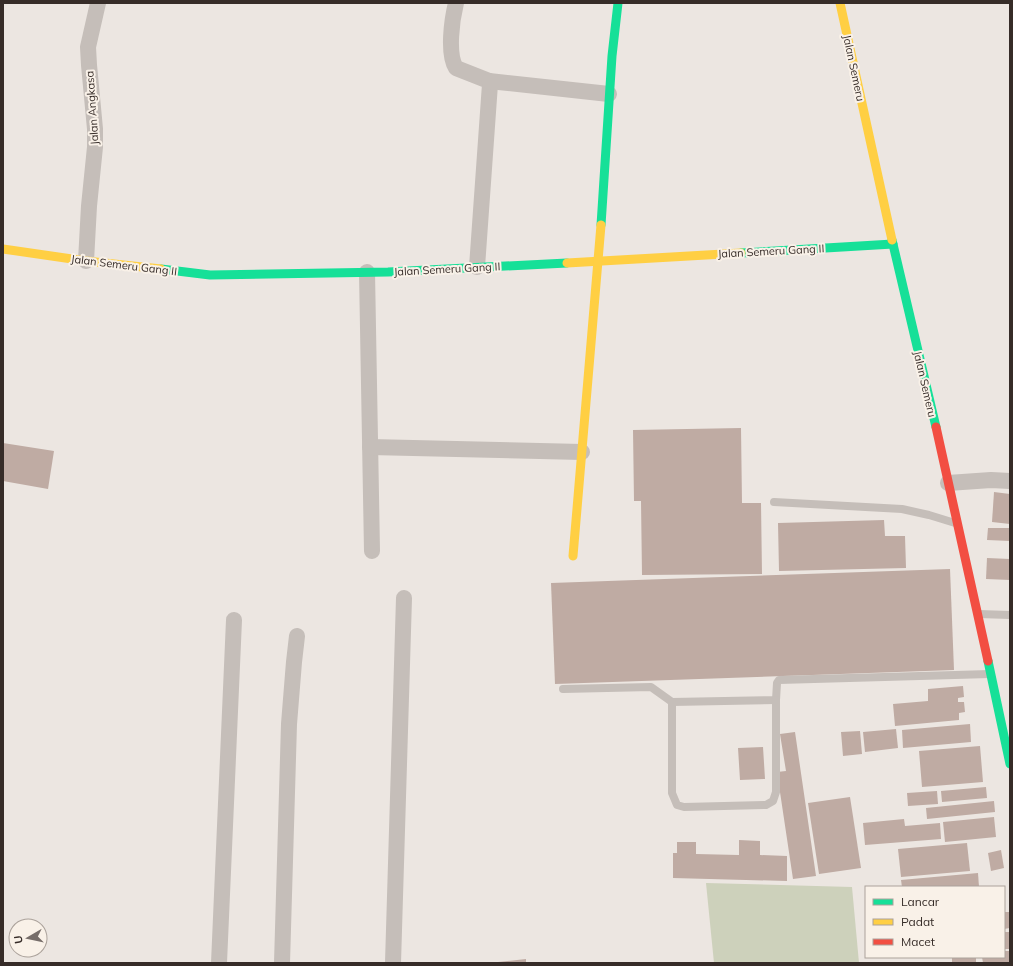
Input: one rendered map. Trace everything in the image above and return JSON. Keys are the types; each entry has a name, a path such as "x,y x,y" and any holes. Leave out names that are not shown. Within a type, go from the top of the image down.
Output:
{"main road":[{"path":"574,556 599,261 612,56 618,3"},
{"name":"Jalan Semeru","path":"840,3 892,244 958,523 1010,764"},
{"name":"Jalan Semeru Gang II","path":"3,249 86,261 210,275 367,272 599,261 892,244"}],"street":[{"name":"Jalan Angkasa","path":"86,261 95,135 88,48 98,3"},
{"path":"456,3 453,18 451,57 456,68 489,81 609,94"},
{"path":"477,267 490,88 489,81"},
{"path":"367,272 372,551"},
{"path":"370,447 582,452"},
{"path":"948,483 991,480 1010,481"},
{"path":"392,963 404,598"},
{"path":"219,963 234,620"},
{"path":"282,963 289,724 297,636"}],"lane":[{"path":"774,502 902,509 958,523"},
{"path":"977,614 1010,615"},
{"path":"672,702 672,793 677,805 684,808 766,805 773,802 776,792 776,700 777,683 779,680 990,674"},
{"path":"563,689 651,687 672,702 776,700"}],"green space":[{"path":"706,883 852,887 859,963 714,963"}],"building":[{"path":"741,428 742,503 761,503 762,574 642,575 641,501 634,501 633,430"},
{"path":"3,443 54,451 48,489 3,481"},
{"path":"994,492 1010,494 1010,524 992,522"},
{"path":"884,520 885,536 905,536 906,568 779,571 778,523"},
{"path":"988,528 1010,528 1010,541 987,540"},
{"path":"987,558 1010,559 1010,580 986,579"},
{"path":"950,569 954,670 555,684 551,583"},
{"path":"963,686 964,697 958,698 958,702 964,702 965,712 959,713 959,720 895,726 893,704 928,701 928,689"},
{"path":"970,724 971,742 903,748 902,730"},
{"path":"896,729 898,748 865,752 863,732"},
{"path":"860,731 862,754 843,756 841,732"},
{"path":"795,732 816,876 793,879 777,772 786,771 780,734"},
{"path":"980,746 983,782 922,787 919,751"},
{"path":"763,747 765,779 740,780 738,748"},
{"path":"986,787 987,798 942,802 941,791"},
{"path":"937,791 938,804 908,806 907,793"},
{"path":"850,797 861,868 819,874 808,803"},
{"path":"994,801 995,812 927,819 926,808"},
{"path":"994,817 996,837 945,842 943,822"},
{"path":"904,819 905,826 940,823 941,839 865,845 863,823"},
{"path":"739,840 760,841 760,855 787,856 787,881 673,878 673,853 677,853 677,842 696,842 696,854 739,855"},
{"path":"967,843 970,871 901,877 898,849"},
{"path":"1001,850 1004,868 991,871 988,853"},
{"path":"978,873 979,886 902,886 901,880"},
{"path":"1005,912 1010,912 1010,928 1005,929"},
{"path":"1005,932 1009,932 1010,949 1005,949"},
{"path":"1005,951 1010,951 1010,963 983,963 982,958 1005,958"},
{"path":"952,958 976,958 976,963 952,963"},
{"path":"526,959 526,963 498,963 498,962"}],"traffic: fast":[{"path":"601,225 612,56 618,3"},
{"path":"892,240 936,427"},
{"path":"741,253 893,244"},
{"path":"161,269 210,275 388,272 567,263"},
{"path":"988,661 1010,764"}],"traffic: slow":[{"path":"840,3 892,240"},
{"path":"573,556 601,225"},
{"path":"3,249 86,261 161,269"},
{"path":"567,263 741,253"}],"traffic: jam":[{"path":"936,427 988,661"}]}
